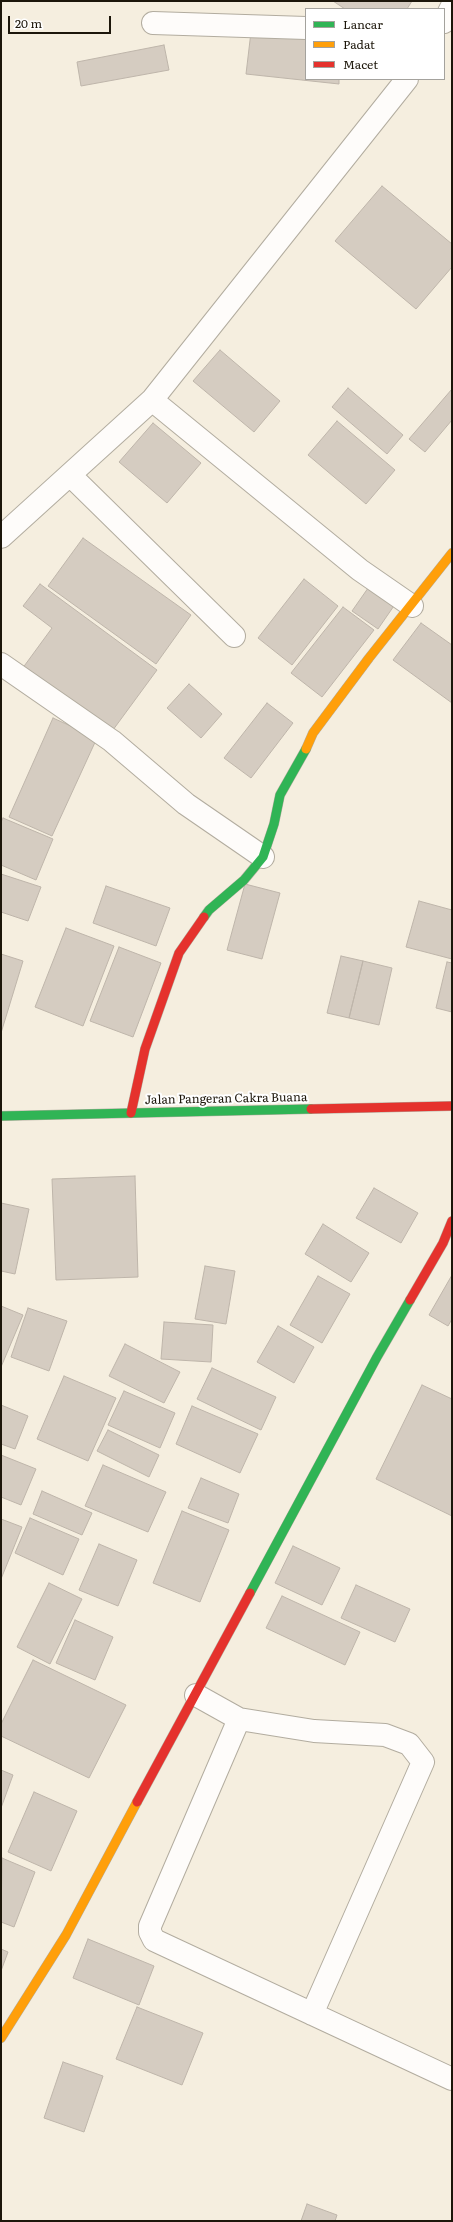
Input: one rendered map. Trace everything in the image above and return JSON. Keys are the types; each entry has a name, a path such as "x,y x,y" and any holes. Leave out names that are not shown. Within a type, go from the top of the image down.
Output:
{"street":[{"path":"445,22 452,6"},
{"path":"153,23 305,28"},
{"path":"1,537 152,400 406,80"},
{"path":"152,400 360,570 412,606"},
{"path":"70,475 234,636"},
{"path":"131,1113 145,1049 179,953 209,910 244,880 263,857 274,824 280,796 296,769 314,733 369,658 412,606 452,552"},
{"path":"1,664 112,741 186,804 263,857"},
{"name":"Jalan Pangeran Cakra Buana","path":"1,1116 452,1106"},
{"path":"3,2029 66,1934 377,1357 443,1243 452,1221"},
{"path":"196,1695 239,1719 314,1731 385,1735 409,1744 423,1762 312,2014"},
{"path":"239,1719 150,1926 150,1932 154,1940 452,2079"}],"building":[{"path":"333,1 412,1 408,8 344,8"},
{"path":"251,32 305,38 305,80 339,80 339,84 246,74"},
{"path":"164,45 169,70 81,86 77,62"},
{"path":"382,186 452,244 452,267 416,309 335,241"},
{"path":"220,350 280,401 254,432 193,381"},
{"path":"348,388 403,435 387,454 332,407"},
{"path":"452,389 452,420 425,452 409,439"},
{"path":"337,421 395,470 366,504 308,455"},
{"path":"153,423 201,463 167,503 119,462"},
{"path":"83,538 191,615 156,664 48,586"},
{"path":"304,579 338,606 292,665 258,638"},
{"path":"373,581 398,600 378,629 352,611"},
{"path":"40,584 157,670 110,734 22,669 52,628 23,606"},
{"path":"343,607 374,630 322,697 291,673"},
{"path":"421,623 452,645 452,703 393,660"},
{"path":"189,684 222,714 201,738 167,708"},
{"path":"267,703 293,723 251,778 224,758"},
{"path":"53,718 97,738 52,836 9,817"},
{"path":"3,818 53,839 36,880 1,865 1,822"},
{"path":"1,874 41,887 28,921 1,912"},
{"path":"245,884 280,893 262,959 227,950"},
{"path":"106,886 170,908 156,946 93,923"},
{"path":"419,901 452,910 452,959 406,947"},
{"path":"66,928 114,946 83,1026 35,1007"},
{"path":"119,947 161,963 133,1037 90,1021"},
{"path":"1,954 23,961 1,1033"},
{"path":"341,956 363,961 349,1018 327,1013"},
{"path":"363,961 392,968 379,1025 349,1018"},
{"path":"447,962 452,963 452,1012 436,1008"},
{"path":"135,1176 138,1277 56,1280 52,1179"},
{"path":"374,1188 418,1213 401,1243 356,1218"},
{"path":"1,1203 29,1209 15,1274 1,1271"},
{"path":"323,1224 369,1253 351,1282 305,1254"},
{"path":"205,1266 235,1271 226,1324 195,1319"},
{"path":"452,1275 452,1319 448,1326 429,1315"},
{"path":"318,1276 350,1294 322,1343 290,1325"},
{"path":"1,1306 23,1315 1,1367"},
{"path":"28,1308 67,1321 49,1371 11,1357"},
{"path":"164,1322 213,1325 211,1362 161,1359"},
{"path":"278,1326 314,1347 294,1383 257,1362"},
{"path":"125,1344 180,1372 164,1403 109,1376"},
{"path":"212,1368 276,1397 261,1430 197,1399"},
{"path":"64,1376 116,1398 88,1461 37,1439"},
{"path":"422,1385 452,1399 452,1516 376,1479"},
{"path":"124,1391 175,1413 160,1448 108,1425"},
{"path":"1,1405 28,1416 15,1449 1,1444"},
{"path":"192,1406 258,1434 240,1473 176,1444"},
{"path":"108,1430 159,1455 149,1477 97,1451"},
{"path":"1,1455 36,1469 21,1505 1,1497"},
{"path":"103,1465 166,1492 148,1532 85,1506"},
{"path":"201,1478 239,1494 228,1523 188,1508"},
{"path":"42,1491 92,1513 82,1535 33,1514"},
{"path":"182,1511 229,1530 200,1602 153,1583"},
{"path":"30,1518 79,1539 63,1575 15,1553"},
{"path":"1,1519 22,1527 1,1579"},
{"path":"99,1544 137,1560 118,1606 79,1590"},
{"path":"293,1546 340,1568 322,1605 275,1583"},
{"path":"49,1583 82,1599 50,1664 17,1647"},
{"path":"356,1585 410,1609 395,1642 341,1618"},
{"path":"282,1596 360,1632 345,1665 266,1628"},
{"path":"75,1620 113,1637 95,1680 56,1663"},
{"path":"33,1660 126,1705 89,1778 1,1736 1,1724"},
{"path":"1,1770 13,1775 1,1808"},
{"path":"34,1792 77,1811 51,1871 8,1852"},
{"path":"2,1858 35,1872 14,1927 1,1922"},
{"path":"88,1939 154,1966 139,2005 73,1978"},
{"path":"1,1949 8,1952 1,1971"},
{"path":"137,2007 203,2033 182,2085 116,2059"},
{"path":"63,2062 103,2076 84,2132 44,2118"},
{"path":"307,2204 337,2215 335,2221 301,2221"}],"traffic: fast":[{"path":"204,917 209,910 244,880 263,857 274,824 280,795 306,749"},
{"path":"1,1116 311,1109"},
{"path":"250,1593 377,1357 410,1300"}],"traffic: slow":[{"path":"306,749 313,733 369,658 452,553"},
{"path":"1,2038 66,1935 137,1802"}],"traffic: jam":[{"path":"131,1113 145,1049 179,953 204,917"},
{"path":"311,1109 452,1106"},
{"path":"410,1300 443,1243 452,1221"},
{"path":"137,1802 250,1593"}]}
